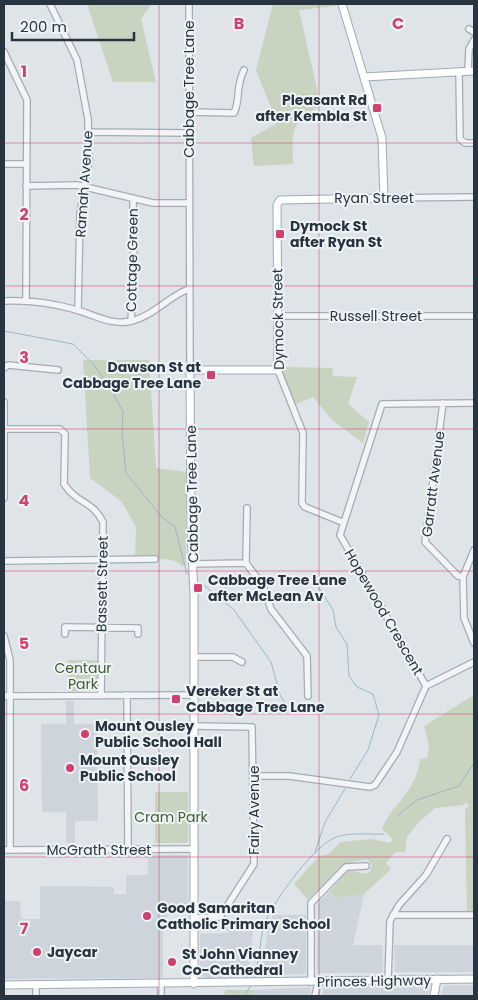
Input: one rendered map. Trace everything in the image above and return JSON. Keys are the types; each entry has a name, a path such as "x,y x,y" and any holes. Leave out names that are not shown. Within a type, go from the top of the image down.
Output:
{"main road":[{"path":"342,4 382,138 384,198"},
{"path":"364,78 471,71"},
{"name":"Ryan Street","path":"277,205 284,199 384,198"},
{"name":"Dymock Street","path":"277,205 278,370"},
{"path":"190,370 278,370"},
{"name":"Cabbage Tree Lane","path":"190,370 194,657 194,984"},
{"path":"434,996 437,979"},
{"name":"Princes Highway","path":"4,985 161,985 474,979"}],"street":[{"name":"Ramah Avenue","path":"50,4 77,60 88,132 88,159 80,214 78,310"},
{"name":"Cabbage Tree Lane","path":"189,4 190,370"},
{"path":"471,71 469,49 474,40"},
{"path":"4,52 27,100 26,301"},
{"path":"189,112 234,113 237,106 238,82 244,70"},
{"path":"459,72 460,139 465,143 474,143"},
{"path":"88,132 189,134"},
{"path":"4,164 26,164"},
{"path":"26,186 84,186 153,203 189,203"},
{"name":"Ryan Street","path":"384,198 474,197"},
{"name":"Cottage Green","path":"131,321 134,277 133,199"},
{"path":"4,301 26,301 78,310 108,322 131,321 142,317 189,289"},
{"name":"Russell Street","path":"278,316 474,316"},
{"path":"4,368 8,365 58,370"},
{"name":"Dymock Street","path":"278,370 303,433 302,503 305,507 342,522"},
{"path":"4,402 4,498"},
{"name":"Hopewood Crescent","path":"254,776 289,776 370,787 375,785 397,752 426,686 340,535 342,522 382,404 474,404"},
{"name":"Garratt Avenue","path":"443,404 425,542 458,576 463,577"},
{"name":"Bassett Street","path":"4,429 60,429 65,434 64,484 76,497 96,509 103,522 101,696"},
{"path":"246,508 246,563 263,586 271,609 307,656 308,696"},
{"path":"474,550 463,577 464,618 474,643"},
{"path":"4,561 154,559"},
{"path":"192,564 246,563"},
{"path":"64,634 65,624 101,628 138,628"},
{"path":"4,636 10,660 7,696 7,850"},
{"path":"194,657 233,657 242,662"},
{"path":"426,686 474,662"},
{"path":"127,695 128,850"},
{"path":"7,696 194,695"},
{"name":"Fairy Avenue","path":"194,726 252,727 254,776 254,866 220,917 194,918"},
{"path":"388,980 389,929 392,916 426,876 447,839"},
{"name":"McGrath Street","path":"7,850 195,850"},
{"path":"316,996 311,903 346,867 366,866"},
{"path":"392,916 474,915"},
{"path":"36,985 36,996"},
{"path":"161,985 161,996"}],"shaded area":[{"name":"Mount Ousley Public School","path":"66,701 74,701 74,724 97,724 98,821 75,821 75,843 66,843 66,812 42,812 41,724 66,724"},
{"path":"148,855 188,855 188,914 168,915 163,922 163,978 4,979 4,901 20,901 21,919 40,919 40,886 114,887 114,894 126,894 126,875 148,875"},
{"path":"330,891 336,898 364,894 353,945 382,945 383,973 317,973 318,903"},
{"path":"273,915 306,915 306,974 261,975 269,923"},
{"path":"226,916 247,930 252,922 254,924 247,977 205,978 200,974 200,934 229,933 222,922"},
{"path":"394,945 474,945 474,972 395,972"},
{"path":"430,985 428,996 322,996 324,987"},
{"path":"444,985 474,985 474,996 441,996"},
{"path":"311,987 309,996 251,996 256,990"}],"green space":[{"path":"87,4 151,4 141,19 156,82 113,82"},
{"path":"273,4 335,4 336,6 299,10 321,106 303,117 295,129 293,136 293,164 254,166 251,138 277,123 256,70"},
{"path":"83,360 149,360 156,468 186,472 186,565 182,566 167,559 135,559 136,527 121,501 90,478"},
{"path":"283,367 332,368 333,376 357,377 348,404 369,422 363,443 332,420 313,397 296,404 283,377"},
{"name":"Centaur Park","path":"68,660 98,660 98,689 96,691 68,692"},
{"path":"474,695 474,911 467,911 465,810 469,805 466,803 435,808 418,823 407,837 405,852 395,852 386,863 391,869 364,894 336,898 330,891 348,870 366,874 370,872 372,865 367,859 344,864 308,900 294,884 319,856 328,854 341,842 371,839 389,843 393,840 382,828 414,780 420,759 427,758 429,746 424,726"},
{"name":"Cram Park","path":"155,792 188,792 188,841 186,843 155,843"},
{"path":"225,990 256,990 251,996 224,996"}],"waterway":[{"path":"4,331 73,344 93,364 110,387 123,412 122,433 126,473 161,516 175,527 187,574"},
{"path":"314,580 333,610 336,627 347,644 349,676 357,687 373,694 379,715 368,750 350,779"},
{"path":"204,585 234,610 271,662 280,695 289,709"},
{"path":"398,815 417,800 459,786 474,763"},
{"path":"315,852 325,822 345,789"},
{"path":"254,979 264,926 274,905 303,865 332,839 351,834 384,834"},
{"path":"245,996 251,985"}],"place":[{"name":"Pleasant Rd after Kembla St","path":"377,108"},
{"name":"Dymock St after Ryan St","path":"280,234"},
{"name":"Dawson St at Cabbage Tree Lane","path":"211,375"},
{"name":"Cabbage Tree Lane after McLean Av","path":"198,588"},
{"name":"Vereker St at Cabbage Tree Lane","path":"176,699"},
{"name":"Mount Ousley Public School Hall","path":"85,734"},
{"name":"Mount Ousley Public School","path":"70,768"},
{"name":"Good Samaritan Catholic Primary School","path":"147,916"},
{"name":"Jaycar","path":"37,952"},
{"name":"St John Vianney Co-Cathedral","path":"172,962"}]}
